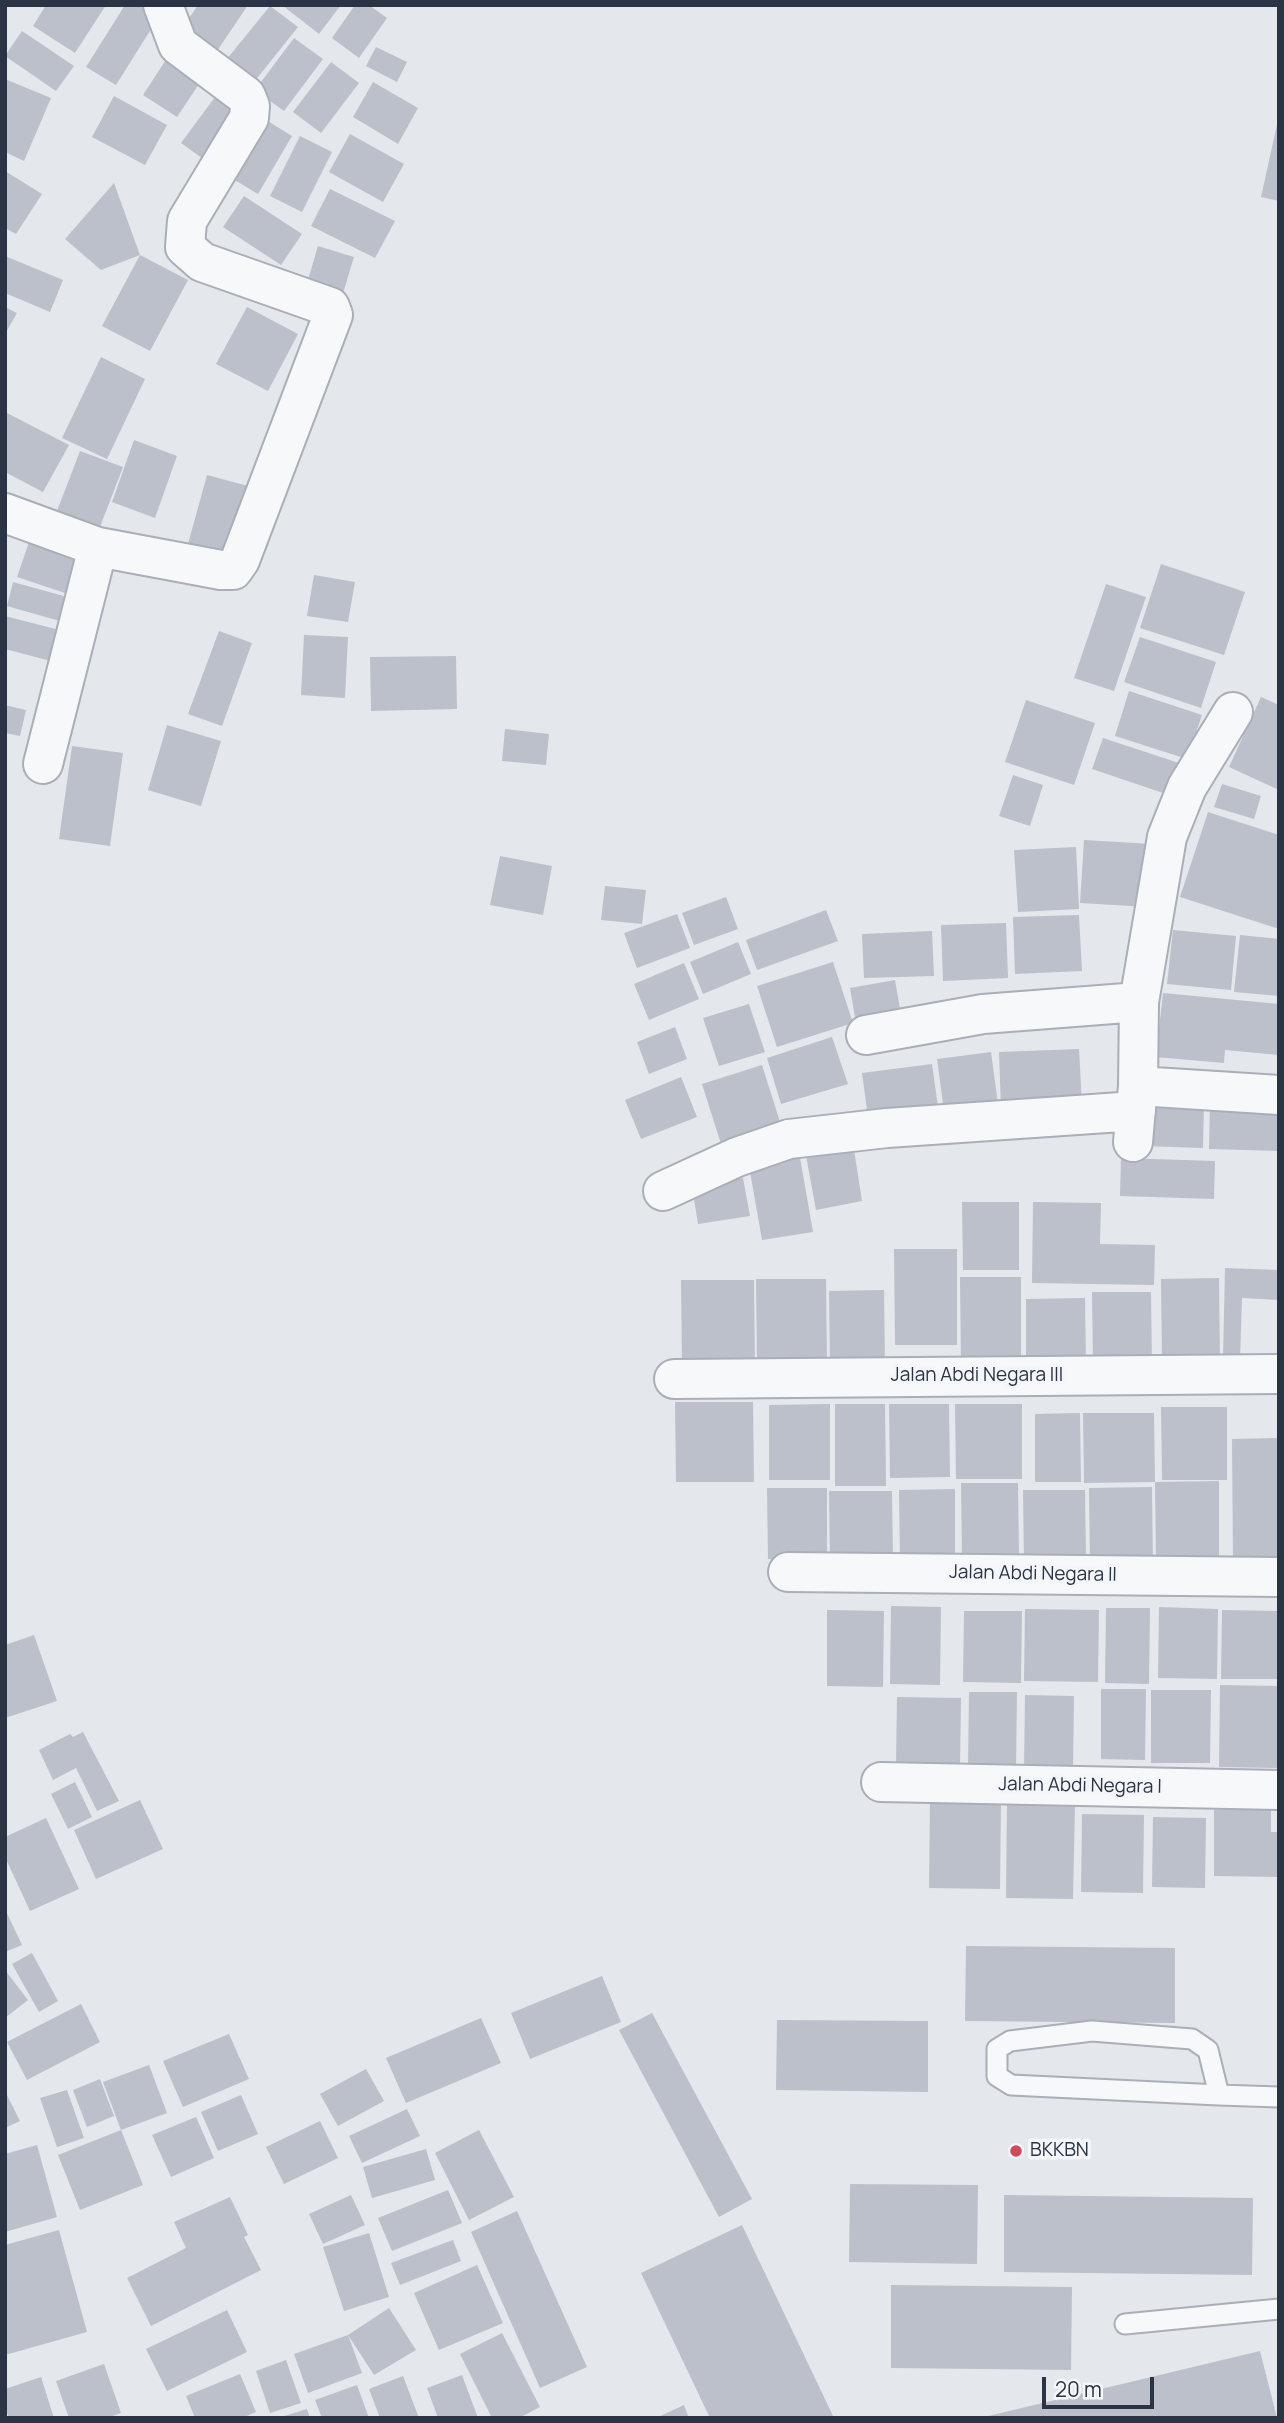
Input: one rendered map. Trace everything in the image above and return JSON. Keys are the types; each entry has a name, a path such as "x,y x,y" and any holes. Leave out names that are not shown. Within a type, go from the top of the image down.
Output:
{"street":[{"path":"5,513 98,547 233,570 245,547 333,315 330,307 202,262 185,247 187,221 248,118 250,106 246,96 178,46 163,5"},
{"path":"43,764 98,547"},
{"path":"1135,1113 1139,1002 1167,837 1187,787 1233,712"},
{"path":"866,1035 983,1014 1139,1002"},
{"path":"663,1191 737,1157 789,1139 887,1128 1135,1113 1279,1095"},
{"name":"Jalan Abdi Negara III","path":"674,1379 1279,1374"},
{"name":"Jalan Abdi Negara II","path":"788,1572 1279,1577"},
{"name":"Jalan Abdi Negara I","path":"881,1782 1279,1790"}],"lane":[{"path":"1219,2095 1208,2050 1192,2039 1092,2031 1010,2041 997,2049 998,2076 1011,2085 1219,2095 1279,2096"},
{"path":"1125,2324 1279,2309"}],"building":[{"path":"46,5 106,5 75,53 33,26"},
{"path":"125,5 138,5 158,18 116,85 86,67"},
{"path":"198,5 248,5 211,60 176,37"},
{"path":"282,5 341,5 319,34"},
{"path":"355,5 369,5 387,18 359,58 332,38"},
{"path":"270,6 298,27 250,87 222,65"},
{"path":"22,31 74,66 56,91 5,56"},
{"path":"294,38 323,59 284,111 255,90"},
{"path":"376,47 407,62 397,82 366,66"},
{"path":"171,52 205,75 177,117 143,95"},
{"path":"331,62 359,83 321,133 293,112"},
{"path":"5,79 51,98 24,161 5,152"},
{"path":"373,82 418,108 398,144 353,117"},
{"path":"218,93 231,109 209,163 181,143"},
{"path":"114,96 167,125 145,165 92,137"},
{"path":"258,115 292,136 258,194 223,173"},
{"path":"1279,120 1279,201 1261,197"},
{"path":"350,134 404,164 383,202 329,172"},
{"path":"300,136 332,152 302,212 270,196"},
{"path":"5,171 42,194 16,234 5,228"},
{"path":"114,183 140,255 101,270 65,239"},
{"path":"330,189 395,221 375,258 311,226"},
{"path":"244,196 302,234 281,265 223,227"},
{"path":"318,246 354,257 341,300 305,290"},
{"path":"140,255 188,280 150,351 102,326"},
{"path":"5,256 63,280 50,312 5,293"},
{"path":"5,307 17,313 5,334"},
{"path":"247,307 298,334 268,391 216,364"},
{"path":"101,357 145,379 107,459 62,438"},
{"path":"7,413 69,445 43,492 5,472"},
{"path":"134,440 177,456 155,518 112,502"},
{"path":"80,451 123,467 98,532 55,516"},
{"path":"207,475 248,486 228,556 188,544"},
{"path":"31,536 91,557 77,597 17,577"},
{"path":"1161,564 1245,592 1224,655 1140,628"},
{"path":"314,575 355,582 348,622 307,616"},
{"path":"13,582 78,600 70,624 7,606"},
{"path":"1106,584 1146,597 1114,691 1074,678"},
{"path":"5,616 67,632 58,663 5,649"},
{"path":"219,631 252,643 222,726 188,714"},
{"path":"304,635 348,637 345,698 301,695"},
{"path":"1140,637 1216,662 1201,708 1124,682"},
{"path":"456,656 457,709 371,711 370,657"},
{"path":"1129,691 1202,715 1187,759 1115,736"},
{"path":"1261,697 1279,705 1279,790 1229,767"},
{"path":"1026,700 1095,723 1074,785 1005,762"},
{"path":"5,705 26,710 20,736 5,733"},
{"path":"167,725 221,741 201,806 148,790"},
{"path":"505,729 549,734 546,765 502,761"},
{"path":"1103,738 1188,766 1178,798 1092,769"},
{"path":"72,746 123,753 110,846 59,839"},
{"path":"1013,775 1043,785 1030,826 999,816"},
{"path":"1222,784 1261,796 1254,819 1214,807"},
{"path":"1208,812 1279,835 1279,929 1180,897"},
{"path":"1084,840 1152,844 1148,907 1080,903"},
{"path":"1076,847 1079,909 1018,912 1014,850"},
{"path":"500,856 552,866 543,915 490,905"},
{"path":"605,886 646,890 642,924 601,920"},
{"path":"726,897 738,929 694,945 682,913"},
{"path":"826,910 838,941 757,970 746,940"},
{"path":"677,914 690,948 637,968 624,933"},
{"path":"1079,915 1082,971 1015,974 1013,917"},
{"path":"1006,923 1008,978 943,981 941,925"},
{"path":"1173,930 1236,936 1231,990 1167,984"},
{"path":"932,931 934,976 864,978 862,934"},
{"path":"1240,935 1279,939 1279,996 1234,992"},
{"path":"738,942 751,974 703,994 690,962"},
{"path":"833,962 853,1023 777,1047 757,986"},
{"path":"684,963 699,999 649,1020 634,984"},
{"path":"895,980 902,1021 857,1029 850,988"},
{"path":"1163,993 1279,1004 1279,1055 1225,1050 1224,1063 1156,1057"},
{"path":"749,1004 765,1052 719,1066 703,1018"},
{"path":"675,1027 687,1059 649,1074 637,1042"},
{"path":"832,1037 848,1084 781,1104 767,1058"},
{"path":"1079,1049 1082,1105 1001,1108 999,1052"},
{"path":"991,1052 998,1104 944,1111 937,1059"},
{"path":"932,1064 938,1107 868,1117 862,1073"},
{"path":"762,1065 781,1125 721,1144 702,1084"},
{"path":"681,1077 697,1117 641,1139 625,1100"},
{"path":"1145,1099 1204,1101 1203,1148 1143,1146"},
{"path":"1210,1101 1279,1103 1279,1151 1209,1149"},
{"path":"852,1137 862,1201 816,1210 804,1145"},
{"path":"799,1152 813,1232 762,1240 748,1160"},
{"path":"1121,1158 1215,1161 1214,1199 1120,1196"},
{"path":"743,1178 750,1216 698,1224 692,1186"},
{"path":"962,1202 1019,1202 1019,1270 963,1270"},
{"path":"1033,1202 1101,1203 1100,1244 1155,1245 1154,1285 1032,1283"},
{"path":"894,1249 957,1249 957,1345 895,1345"},
{"path":"1225,1268 1279,1270 1279,1300 1242,1298 1240,1360 1223,1360"},
{"path":"960,1277 1021,1277 1021,1363 961,1364"},
{"path":"1219,1278 1220,1364 1162,1365 1161,1279"},
{"path":"756,1279 826,1279 827,1366 757,1367"},
{"path":"681,1280 754,1280 755,1366 682,1367"},
{"path":"884,1290 885,1367 830,1367 829,1291"},
{"path":"1092,1292 1151,1292 1152,1368 1093,1368"},
{"path":"1085,1298 1086,1368 1026,1368 1026,1299"},
{"path":"675,1402 753,1402 754,1482 676,1482"},
{"path":"830,1404 830,1480 769,1480 769,1405"},
{"path":"835,1404 885,1404 886,1486 835,1486"},
{"path":"889,1404 949,1404 950,1477 890,1478"},
{"path":"955,1404 1022,1404 1022,1479 956,1479"},
{"path":"1161,1407 1227,1407 1227,1480 1162,1480"},
{"path":"1080,1413 1081,1482 1035,1482 1035,1414"},
{"path":"1083,1413 1154,1413 1155,1482 1084,1483"},
{"path":"1279,1438 1279,1564 1233,1564 1232,1439"},
{"path":"1219,1481 1219,1567 1156,1567 1155,1482"},
{"path":"961,1483 1018,1483 1019,1563 962,1563"},
{"path":"1152,1487 1153,1567 1090,1568 1089,1488"},
{"path":"767,1488 827,1488 827,1558 768,1559"},
{"path":"955,1489 955,1560 900,1560 899,1490"},
{"path":"1023,1490 1085,1490 1086,1562 1024,1563"},
{"path":"829,1491 892,1491 893,1561 830,1562"},
{"path":"891,1606 941,1607 940,1685 890,1684"},
{"path":"1159,1607 1218,1609 1217,1679 1158,1678"},
{"path":"1106,1608 1150,1608 1149,1684 1105,1683"},
{"path":"1025,1609 1099,1610 1098,1682 1024,1681"},
{"path":"827,1610 884,1611 883,1687 827,1686"},
{"path":"1222,1610 1279,1611 1279,1679 1221,1679"},
{"path":"964,1611 1022,1611 1021,1683 963,1682"},
{"path":"34,1635 57,1701 5,1718 5,1645"},
{"path":"1220,1685 1279,1686 1279,1768 1219,1767"},
{"path":"1101,1689 1146,1689 1145,1760 1101,1759"},
{"path":"1151,1690 1211,1690 1210,1763 1151,1763"},
{"path":"969,1692 1017,1692 1016,1768 968,1766"},
{"path":"1025,1695 1074,1696 1073,1770 1024,1769"},
{"path":"897,1697 961,1698 960,1766 896,1765"},
{"path":"83,1732 119,1801 97,1811 76,1768 53,1780 39,1750 70,1734 73,1737"},
{"path":"75,1782 92,1817 68,1829 51,1794"},
{"path":"930,1798 1001,1799 1000,1889 929,1888"},
{"path":"140,1800 163,1849 96,1879 74,1830"},
{"path":"1007,1802 1075,1804 1073,1899 1006,1898"},
{"path":"1214,1810 1271,1810 1271,1832 1279,1832 1279,1877 1214,1876"},
{"path":"1082,1814 1144,1815 1143,1893 1081,1892"},
{"path":"1153,1817 1206,1818 1205,1888 1152,1887"},
{"path":"46,1818 79,1889 30,1911 5,1857 5,1837"},
{"path":"5,1909 22,1945 5,1952"},
{"path":"966,1946 1175,1948 1175,2023 965,2021"},
{"path":"32,1953 58,2001 39,2012 12,1964"},
{"path":"5,1970 28,2000 5,2018"},
{"path":"602,1976 621,2022 530,2059 511,2013"},
{"path":"81,2004 100,2042 27,2080 7,2042"},
{"path":"652,2013 752,2199 719,2217 619,2030"},
{"path":"481,2018 501,2063 406,2103 386,2058"},
{"path":"777,2020 928,2021 928,2092 776,2090"},
{"path":"229,2034 249,2079 183,2107 163,2061"},
{"path":"149,2065 167,2113 121,2130 103,2082"},
{"path":"366,2069 384,2101 338,2126 320,2094"},
{"path":"100,2079 114,2116 87,2127 73,2090"},
{"path":"67,2090 84,2138 57,2147 40,2098"},
{"path":"5,2091 20,2121 5,2128"},
{"path":"241,2095 258,2134 218,2151 201,2112"},
{"path":"407,2109 420,2136 362,2163 349,2136"},
{"path":"196,2117 214,2158 171,2177 152,2135"},
{"path":"320,2121 338,2158 284,2184 266,2147"},
{"path":"121,2130 143,2185 80,2210 58,2155"},
{"path":"479,2130 514,2197 469,2220 435,2153"},
{"path":"37,2145 57,2217 5,2232 5,2154"},
{"path":"426,2149 435,2180 372,2198 363,2167"},
{"path":"850,2184 978,2185 977,2264 849,2262"},
{"path":"448,2190 462,2223 392,2251 378,2218"},
{"path":"351,2195 365,2225 323,2244 309,2214"},
{"path":"1004,2195 1253,2198 1252,2275 1004,2272"},
{"path":"230,2197 248,2235 244,2237 261,2270 151,2326 127,2278 186,2248 174,2222"},
{"path":"517,2211 587,2367 540,2388 471,2232"},
{"path":"742,2225 834,2418 710,2418 641,2273"},
{"path":"59,2230 87,2332 5,2355 5,2245"},
{"path":"369,2233 389,2297 344,2311 323,2247"},
{"path":"453,2240 461,2261 400,2285 391,2263"},
{"path":"477,2265 503,2323 439,2350 414,2293"},
{"path":"891,2285 1072,2287 1071,2370 891,2368"},
{"path":"389,2308 416,2350 374,2375 348,2335"},
{"path":"227,2310 247,2352 167,2391 146,2349"},
{"path":"502,2333 540,2407 519,2418 492,2418 460,2354"},
{"path":"348,2335 362,2373 308,2393 294,2354"},
{"path":"1260,2351 1277,2418 984,2418 984,2417"},
{"path":"286,2360 301,2403 270,2413 256,2371"},
{"path":"104,2364 121,2413 107,2418 69,2418 56,2381"},
{"path":"240,2374 256,2412 242,2418 195,2418 186,2396"},
{"path":"462,2375 478,2418 438,2418 427,2388"},
{"path":"403,2376 419,2418 380,2418 369,2389"},
{"path":"41,2377 54,2418 9,2418 5,2407 5,2389"},
{"path":"357,2385 369,2418 322,2418 315,2400"},
{"path":"684,2405 689,2418 656,2418"},
{"path":"307,2409 310,2418 281,2418 281,2417"}],"place":[{"name":"BKKBN","path":"1016,2151"}]}
